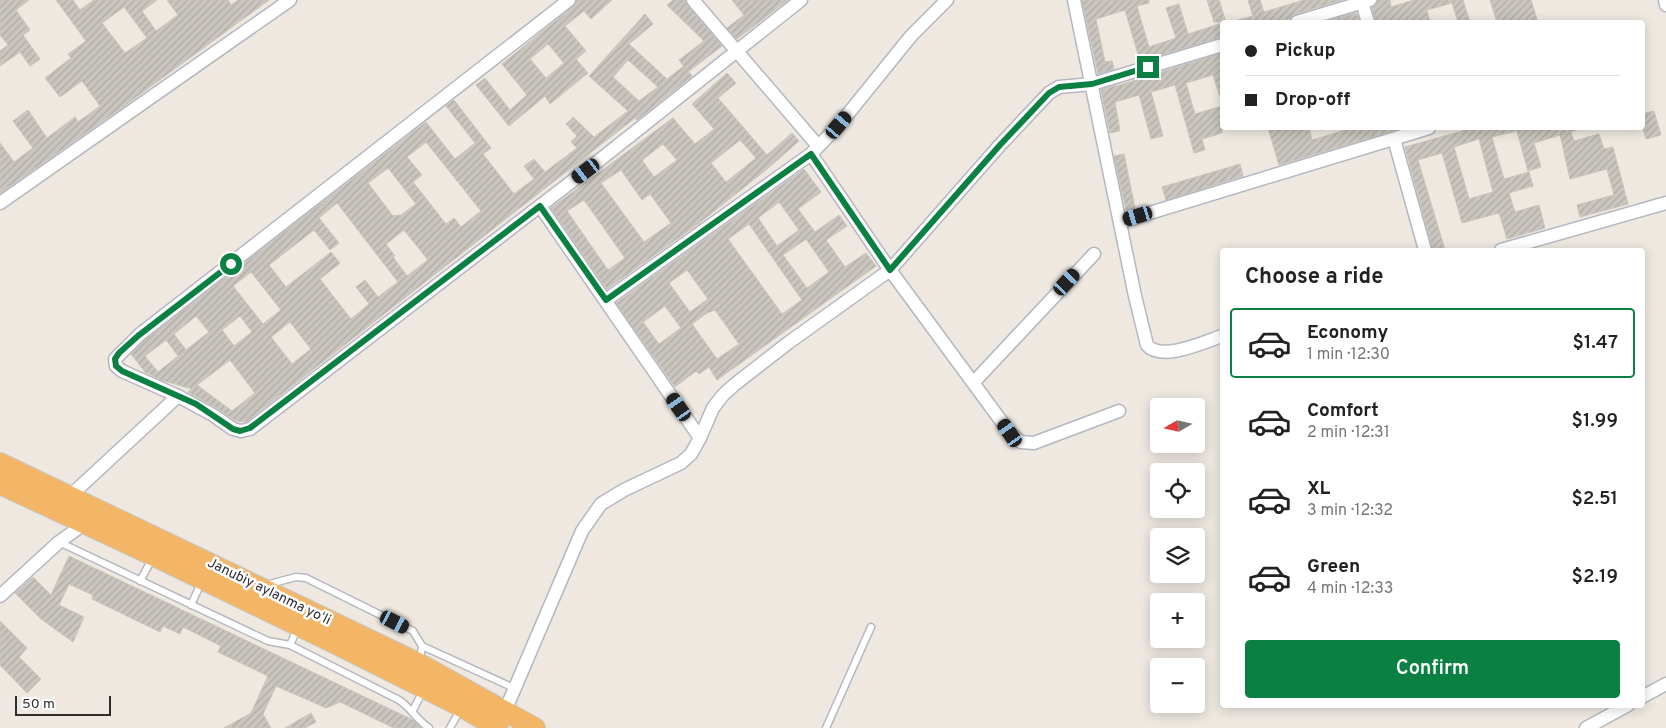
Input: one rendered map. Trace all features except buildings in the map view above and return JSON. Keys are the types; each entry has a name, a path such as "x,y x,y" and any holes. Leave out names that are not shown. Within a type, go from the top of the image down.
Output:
{"highway":[{"name":"Janubiy aylanma yoʻli","path":"0,463 259,587 421,655 502,719"},
{"name":"Janubiy aylanma yoʻli","path":"0,484 203,579 298,626 329,652 366,671 425,688 462,707 535,728"}],"street":[{"path":"0,203 290,0"},
{"path":"569,0 139,335 119,353 115,359 116,366 122,371 178,396 213,415 233,429 240,431 250,428 540,206 801,0"},
{"path":"693,0 737,51 814,150 890,270 1010,433 1021,442 1034,443 1119,411"},
{"path":"606,300 814,150 839,125 911,36 947,0"},
{"path":"1074,0 1134,296 1147,345 1150,349 1162,352 1178,350 1220,337"},
{"path":"1665,0 1666,5"},
{"path":"1303,20 1366,1 1368,20"},
{"path":"502,719 582,531 600,504 624,490 681,463 691,454 713,408 722,396 788,343 890,270 1049,93 1059,87 1092,84 1220,46"},
{"path":"1120,222 1398,134 1419,130"},
{"path":"1398,134 1425,248"},
{"path":"1508,248 1666,203"},
{"path":"540,206 700,438"},
{"path":"974,382 1094,254"},
{"path":"70,496 178,396"},
{"path":"0,596 59,542 84,524"},
{"path":"1645,695 1666,684"},
{"path":"1586,728 1623,708"}],"lane":[{"path":"59,542 268,641 329,652"},
{"path":"140,581 154,556"},
{"path":"259,587 296,577 306,578 413,631 421,655 514,688"},
{"path":"191,605 203,579"},
{"path":"290,644 298,626"},
{"path":"826,728 871,627"},
{"path":"366,671 429,728"},
{"path":"412,712 425,688"},
{"path":"450,728 462,707"}],"route":[{"path":"231,264 139,335 115,359 116,366 122,371 196,404 233,429 240,431 250,428 540,206 606,300 811,154 890,270 1000,145 1049,93 1059,87 1092,84 1148,67"}]}
